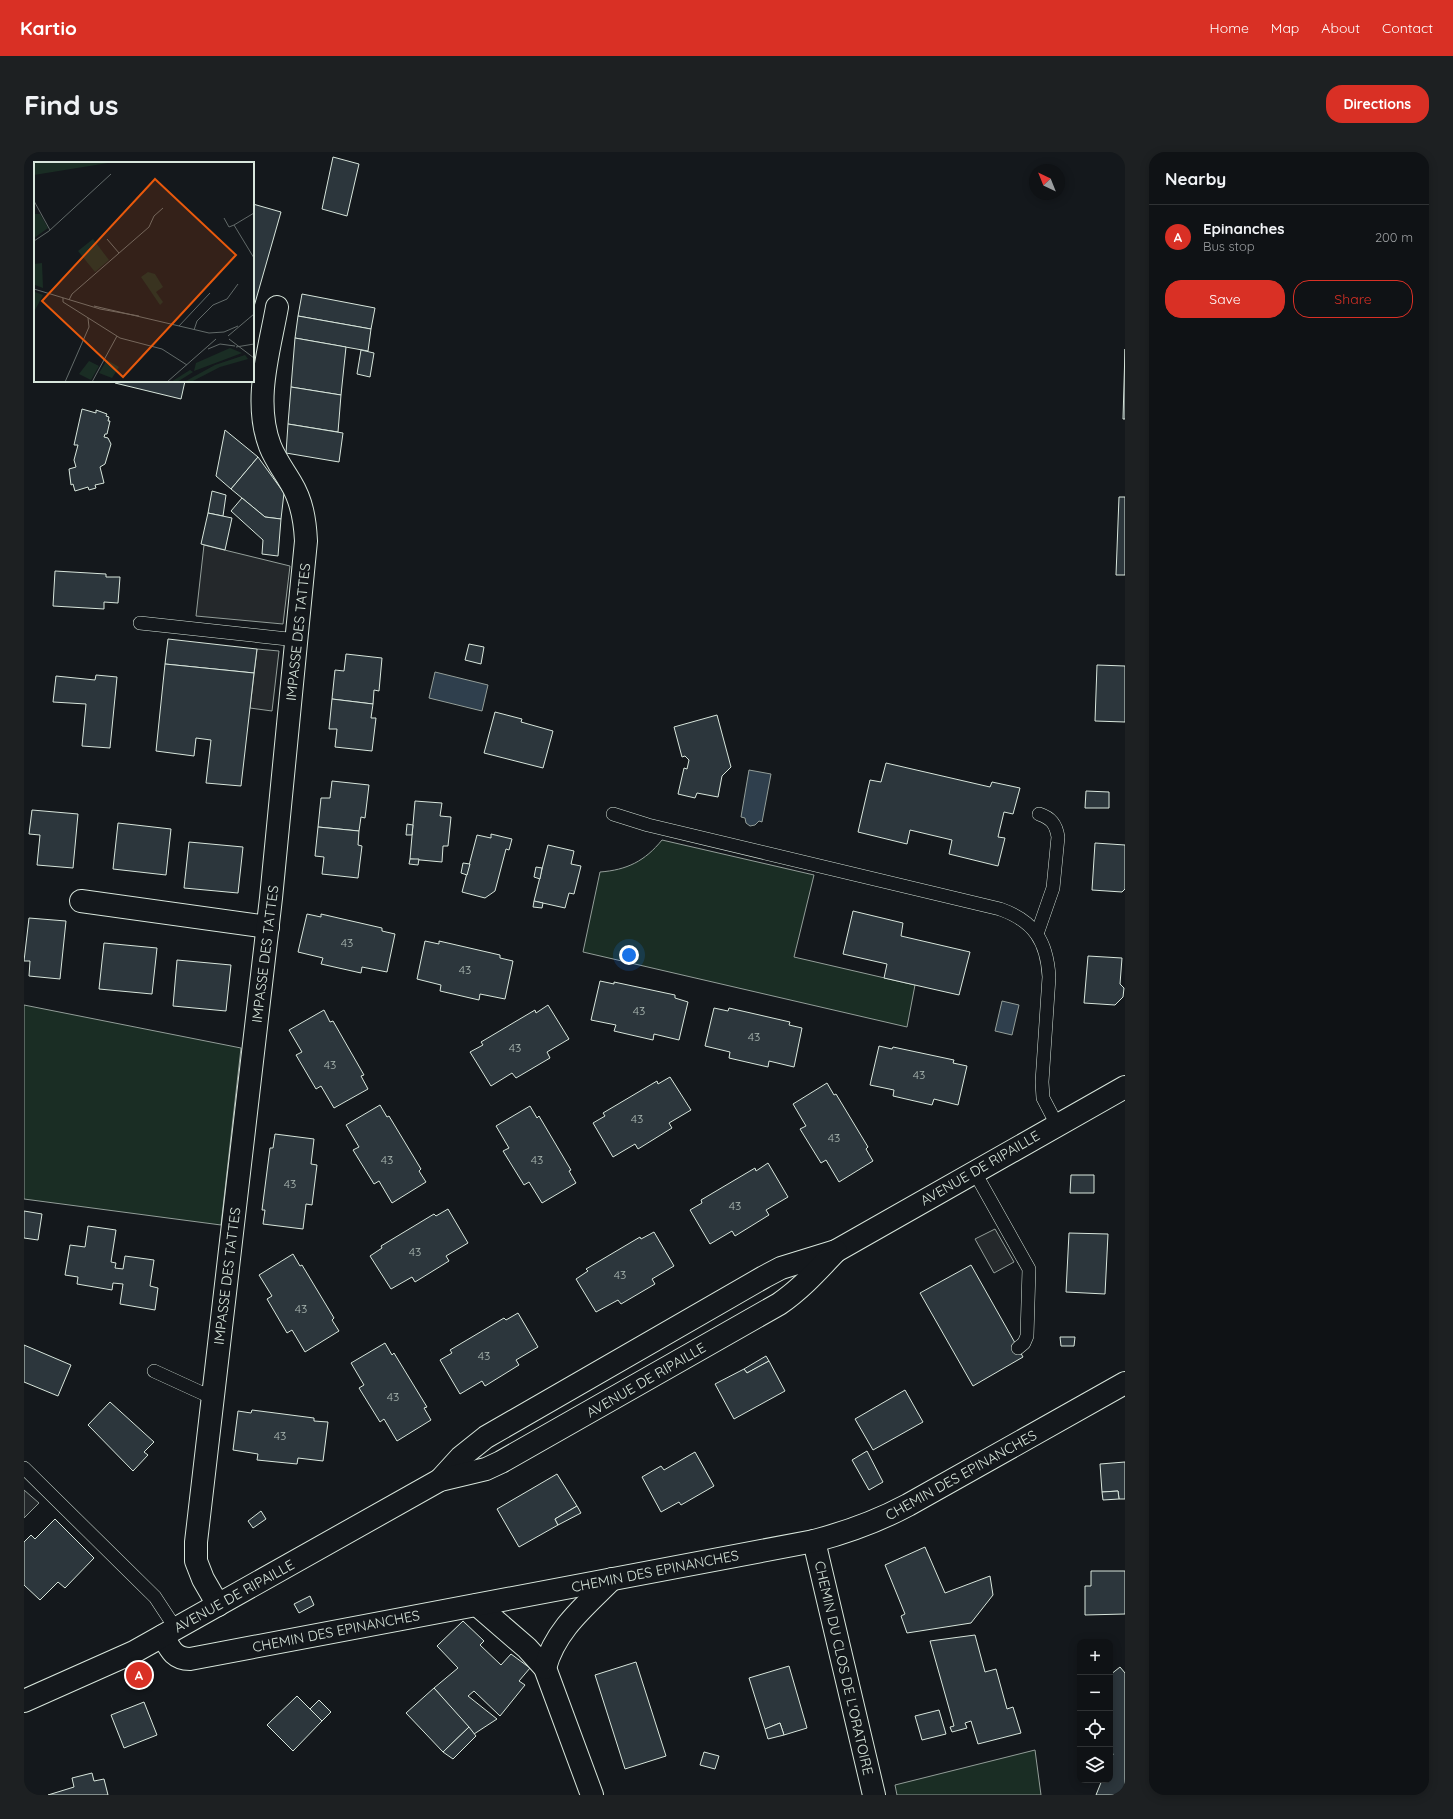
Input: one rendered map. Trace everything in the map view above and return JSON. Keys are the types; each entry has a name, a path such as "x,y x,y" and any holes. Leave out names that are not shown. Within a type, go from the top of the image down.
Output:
{"street":[{"name":"IMPASSE DES TATTES","path":"218,1605 203,1579 196,1561 196,1542 268,927 305,561 305,522 301,502 270,447 263,420 263,386 277,307"},
{"path":"81,901 268,927"},
{"name":"AVENUE DE RIPAILLE","path":"440,1480 461,1457 479,1442 764,1277 781,1268 836,1251 974,1171 1125,1087"},
{"name":"AVENUE DE RIPAILLE","path":"24,1701 116,1661 440,1480 486,1469 500,1462 779,1304 810,1280 836,1251"},
{"path":"593,1376 611,1400"},
{"name":"CHEMIN DES EPINANCHES","path":"169,1632 174,1654 178,1657 190,1659 814,1541 847,1532 878,1520 908,1505 1125,1383"},
{"name":"CHEMIN DU CLOS DE L'ORATOIRE","path":"814,1541 874,1795"},
{"path":"545,1668 560,1633 612,1579"},
{"path":"477,1604 527,1648 545,1668 592,1795"}],"lane":[{"path":"140,623 297,640"},
{"path":"613,814 656,827 1000,909 1014,914 1027,923 1037,934 1044,947 1048,962 1049,977 1042,1082 1043,1098 1057,1125"},
{"path":"1037,934 1053,888 1058,837 1057,828 1053,821 1046,816 1038,814"},
{"path":"974,1171 1029,1269 1027,1336 1024,1343 1018,1348"},
{"path":"154,1371 213,1398"},
{"path":"24,1468 155,1597 166,1611 169,1632"}],"green space":[{"path":"662,840 814,875 794,957 915,985 907,1027 583,952 600,872 627,867 635,863 649,854"},
{"path":"24,1005 241,1048 221,1225 24,1199"},
{"path":"1035,1750 1041,1795 897,1795 895,1785"}],"shaded area":[{"path":"204,545 290,566 283,624 196,616"},
{"path":"257,649 279,651 272,711 250,708"},
{"path":"995,1229 1014,1262 994,1273 975,1239"},
{"path":"24,1490 39,1503 24,1518"}],"water":[{"path":"435,672 488,685 482,711 429,698"},
{"path":"749,770 771,774 762,822 759,821 755,825 750,826 746,823 745,818 741,817"},
{"path":"1002,1001 1019,1005 1012,1035 995,1031"}],"building":[{"path":"333,157 359,164 347,216 322,209"},
{"path":"254,204 281,212 254,306"},
{"path":"302,294 375,308 371,329 298,316"},
{"path":"298,316 371,329 368,351 295,338"},
{"path":"295,338 346,347 341,395 291,387"},
{"path":"1125,349 1125,419 1123,419"},
{"path":"361,350 374,353 370,377 357,374"},
{"path":"114,382 185,382 181,399"},
{"path":"291,387 341,395 338,432 288,424"},
{"path":"82,409 96,413 96,410 107,414 106,416 109,417 108,421 110,421 107,434 105,434 104,437 108,438 111,444 105,464 100,467 104,483 95,485 96,488 89,490 88,487 75,491 73,484 71,485 69,469 76,467 74,460 78,445 74,445"},
{"path":"288,424 343,433 339,462 286,453"},
{"path":"225,430 258,457 231,489 216,476"},
{"path":"258,457 284,493 281,519 265,517 231,489"},
{"path":"212,491 226,495 223,516 208,513"},
{"path":"1119,497 1125,497 1125,575 1116,575"},
{"path":"242,498 265,517 281,519 278,556 262,554 263,540 231,511"},
{"path":"208,513 232,518 225,550 201,544"},
{"path":"55,571 106,574 106,577 120,577 118,603 104,602 104,609 53,606"},
{"path":"168,639 257,649 254,673 165,664"},
{"path":"469,644 484,647 481,664 465,660"},
{"path":"346,654 382,658 379,691 374,690 373,704 332,699 335,670 344,671"},
{"path":"165,664 254,673 241,786 206,783 211,740 196,738 194,756 156,751"},
{"path":"1097,665 1125,666 1125,722 1095,721"},
{"path":"96,675 117,677 110,748 82,746 86,704 53,702 56,676 95,680"},
{"path":"332,699 373,704 371,718 376,718 372,751 335,747 337,729 329,729"},
{"path":"495,712 522,719 521,722 553,731 543,768 484,753"},
{"path":"717,715 731,767 722,776 718,797 697,793 695,798 678,794 684,768 687,769 689,760 685,756 682,757 674,727"},
{"path":"886,763 990,787 992,782 1020,788 1013,814 1004,812 998,837 1005,838 998,866 949,854 952,840 910,830 907,844 858,832 870,780 881,782"},
{"path":"332,781 369,785 365,818 361,817 359,831 318,827 321,798 330,798"},
{"path":"1086,791 1109,792 1109,808 1085,808"},
{"path":"415,801 442,803 440,816 451,817 448,846 443,846 442,862 410,859"},
{"path":"32,810 78,814 73,868 37,865 40,835 29,834"},
{"path":"118,823 171,829 166,875 113,869"},
{"path":"407,824 413,825 412,835 406,835"},
{"path":"318,827 359,831 358,845 362,846 358,878 322,874 324,857 315,856"},
{"path":"491,834 512,839 509,850 506,849 495,891 485,898 462,892 477,835 491,838"},
{"path":"189,842 243,847 238,893 184,888"},
{"path":"1095,843 1125,845 1125,889 1122,892 1092,890"},
{"path":"548,845 574,851 571,864 581,866 574,894 569,893 565,908 534,901"},
{"path":"410,859 419,859 418,865 409,864"},
{"path":"463,863 470,864 467,875 461,873"},
{"path":"536,867 542,868 540,879 534,877"},
{"path":"534,901 543,903 542,908 533,907"},
{"path":"853,911 903,923 901,936 970,952 959,995 884,978 887,964 843,954"},
{"path":"307,914 321,917 321,914 382,928 382,931 395,934 387,972 362,967 361,973 321,964 323,958 298,952"},
{"path":"29,918 66,921 60,979 29,976 30,961 24,961"},
{"path":"425,941 439,944 439,941 500,955 500,958 513,961 505,999 480,994 479,1000 440,991 441,985 417,979"},
{"path":"104,943 157,948 152,994 99,989"},
{"path":"1088,956 1122,958 1120,984 1124,988 1123,997 1115,1005 1084,1003"},
{"path":"177,960 231,965 226,1011 173,1006"},
{"path":"600,981 614,984 614,982 675,995 675,998 688,1002 679,1040 654,1034 653,1040 614,1031 616,1025 591,1020"},
{"path":"548,1005 569,1039 547,1052 550,1058 516,1078 512,1073 491,1086 470,1052 483,1045 481,1042 535,1010 536,1013"},
{"path":"714,1008 728,1011 729,1008 790,1022 789,1025 802,1028 794,1067 769,1061 768,1067 729,1058 730,1052 705,1046"},
{"path":"324,1010 330,1022 333,1021 364,1075 361,1076 368,1089 334,1108 321,1086 316,1089 296,1055 302,1052 289,1030"},
{"path":"879,1046 892,1049 893,1047 954,1060 953,1063 967,1066 958,1105 934,1099 932,1105 893,1096 894,1090 870,1085"},
{"path":"670,1077 691,1110 669,1123 672,1128 638,1149 635,1144 613,1157 593,1123 605,1116 603,1113 657,1081 658,1084"},
{"path":"827,1083 834,1095 836,1094 868,1147 866,1149 873,1161 839,1182 826,1160 821,1163 800,1129 806,1126 793,1104"},
{"path":"380,1105 387,1117 389,1116 421,1169 419,1171 426,1182 392,1203 379,1181 374,1184 353,1150 359,1147 346,1125"},
{"path":"530,1106 537,1118 539,1116 571,1170 569,1171 576,1183 542,1203 529,1182 524,1185 503,1151 509,1148 496,1126"},
{"path":"275,1134 314,1139 311,1164 317,1165 312,1205 306,1204 303,1229 263,1224 265,1210 262,1210 270,1148 273,1148"},
{"path":"768,1163 788,1197 766,1210 769,1215 735,1236 732,1231 710,1244 690,1210 702,1203 701,1200 755,1168 756,1171"},
{"path":"1071,1175 1094,1175 1094,1193 1070,1193"},
{"path":"448,1209 468,1243 446,1256 449,1261 415,1282 412,1277 391,1289 370,1256 382,1248 381,1246 434,1214 436,1216"},
{"path":"24,1211 42,1214 38,1240 24,1238"},
{"path":"88,1226 116,1230 111,1262 116,1263 115,1268 123,1269 125,1256 154,1260 150,1286 158,1288 155,1310 120,1304 123,1284 113,1283 112,1290 77,1284 78,1277 65,1275 70,1245 85,1247"},
{"path":"654,1232 674,1266 652,1279 655,1284 621,1304 618,1300 596,1312 576,1279 588,1271 586,1269 640,1237 641,1239"},
{"path":"1069,1233 1108,1234 1105,1294 1066,1292"},
{"path":"293,1254 300,1266 302,1265 334,1318 332,1320 339,1331 305,1352 292,1330 287,1333 267,1299 272,1296 259,1275"},
{"path":"971,1265 1023,1357 973,1386 920,1293"},
{"path":"518,1313 538,1347 516,1360 519,1365 485,1386 482,1381 460,1394 440,1360 452,1353 450,1350 504,1318 506,1320"},
{"path":"1060,1337 1075,1337 1074,1346 1061,1346"},
{"path":"385,1343 392,1355 394,1353 427,1407 424,1408 431,1420 397,1441 384,1419 380,1422 359,1388 364,1385 351,1363"},
{"path":"24,1345 71,1365 58,1396 24,1382"},
{"path":"766,1356 769,1361 747,1373 744,1369"},
{"path":"769,1361 785,1391 734,1419 715,1384 744,1369 747,1373"},
{"path":"905,1390 923,1422 873,1450 855,1419"},
{"path":"110,1402 154,1442 144,1452 148,1455 133,1471 88,1425"},
{"path":"252,1410 314,1418 314,1421 328,1422 323,1461 298,1458 297,1464 257,1460 258,1454 233,1450 238,1411 251,1413"},
{"path":"867,1451 883,1482 869,1490 852,1460"},
{"path":"695,1452 714,1486 681,1505 679,1502 661,1512 642,1477 661,1466 664,1470"},
{"path":"1125,1462 1125,1499 1119,1499 1118,1491 1102,1492 1100,1464"},
{"path":"557,1474 577,1506 555,1519 558,1525 519,1547 497,1509"},
{"path":"1118,1491 1119,1499 1103,1500 1102,1492"},
{"path":"577,1506 581,1513 558,1525 555,1519"},
{"path":"261,1511 266,1519 253,1528 248,1521"},
{"path":"55,1519 94,1558 65,1588 58,1582 40,1600 24,1585 24,1542 31,1535 35,1539"},
{"path":"925,1547 945,1593 990,1576 993,1595 971,1623 907,1633 901,1616 905,1614 885,1565"},
{"path":"1091,1571 1125,1571 1125,1614 1085,1615 1085,1586 1091,1586"},
{"path":"310,1596 314,1605 299,1613 294,1604"},
{"path":"463,1621 484,1641 480,1645 501,1665 511,1654 530,1668 519,1681 525,1685 500,1716 474,1691 468,1696 497,1719 474,1734 434,1688 458,1668 437,1646"},
{"path":"975,1635 985,1672 996,1669 1007,1709 1013,1707 1021,1733 978,1744 971,1721 965,1723 967,1728 952,1732 950,1727 954,1726 930,1641"},
{"path":"636,1662 666,1756 625,1769 595,1675"},
{"path":"789,1666 807,1728 784,1735 780,1723 765,1729 749,1678"},
{"path":"1120,1667 1125,1673 1125,1795 1096,1795 1101,1783 1113,1783 1113,1673"},
{"path":"434,1688 469,1727 443,1752 406,1713"},
{"path":"297,1696 322,1721 293,1751 267,1725"},
{"path":"319,1700 331,1712 322,1721 310,1709"},
{"path":"144,1702 157,1735 124,1748 111,1715"},
{"path":"939,1710 946,1734 922,1740 915,1716"},
{"path":"780,1723 784,1735 768,1739 765,1729"},
{"path":"469,1727 476,1736 453,1759 443,1752"},
{"path":"704,1752 719,1756 715,1769 700,1765"},
{"path":"92,1773 94,1781 104,1779 108,1795 48,1795 74,1787 72,1778"}],"place":[{"name":"Epinanches","path":"139,1675"}]}
